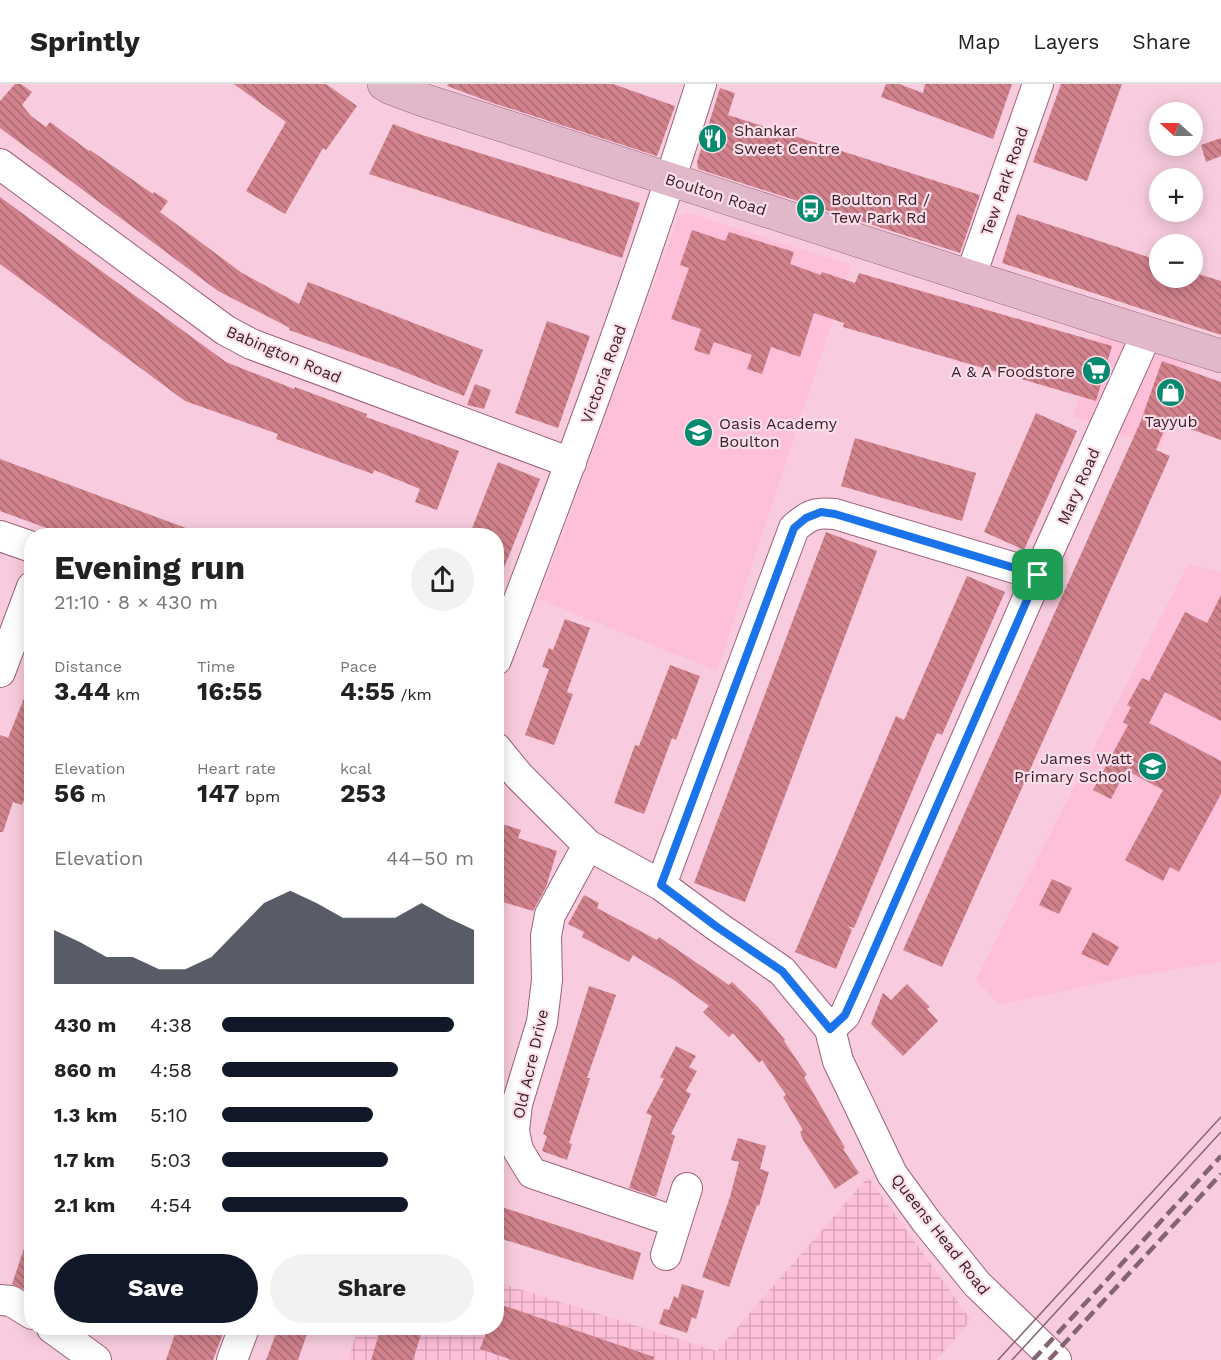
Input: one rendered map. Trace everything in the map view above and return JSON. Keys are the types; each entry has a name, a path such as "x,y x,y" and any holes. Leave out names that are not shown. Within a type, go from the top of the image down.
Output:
{"main road":[{"name":"Boulton Road","path":"389,85 970,278 1221,356"}],"street":[{"name":"Victoria Road","path":"504,639 571,463 671,179 700,84"},
{"name":"Tew Park Road","path":"970,278 1038,84"},
{"name":"Babington Road","path":"0,164 225,330 251,344 571,463"},
{"name":"Mary Road","path":"830,1029 845,1015 1147,333"},
{"path":"661,885 794,528 806,518 821,512 835,514 1038,575"},
{"path":"0,536 24,545"},
{"path":"0,672 24,608"},
{"name":"Queens Head Road","path":"504,758 519,776 588,845 661,885 782,971 830,1029 838,1061 892,1174 926,1221 977,1284 1056,1360"},
{"name":"Old Acre Drive","path":"588,845 550,915 546,936 547,980 542,1022 517,1104 514,1131 518,1150 532,1173 676,1222"},
{"path":"666,1255 687,1188"},
{"path":"0,1300 11,1300 24,1309"},
{"path":"62,1335 96,1360"},
{"path":"232,1360 241,1335"}],"shaded area":[{"name":"Oasis Academy Boulton","path":"689,213 851,265 717,671 539,599 679,216"},
{"path":"1099,335 1188,362 1161,448 1073,417"},
{"name":"James Watt Primary School","path":"1188,564 1221,572 1221,962 1133,976 999,1005 976,979"},
{"path":"868,1177 971,1320 936,1360 348,1360 356,1335 504,1335 504,1284 717,1351"}],"building":[{"path":"15,84 21,84 32,92 22,105 31,116 46,127 50,122 153,194 154,192 168,201 160,212 242,273 299,304 308,282 483,350 464,396 395,368 289,330 290,328 218,291 0,128 0,101"},
{"path":"234,84 326,84 357,106 326,150 323,148 285,214 246,191 286,122"},
{"path":"448,84 613,84 675,106 657,156 493,103 447,86"},
{"path":"886,84 899,84 923,93 925,84 1012,84 993,139 881,97"},
{"path":"1061,84 1122,84 1087,181 1033,162"},
{"path":"720,88 735,93 728,115 980,195 960,253 698,169 697,162"},
{"path":"393,124 640,203 622,258 369,174"},
{"path":"1221,138 1221,156 1206,162 1203,144"},
{"path":"0,197 226,362 459,451 437,510 415,502 420,489 374,470 373,474 276,439 278,434 185,401 0,264"},
{"path":"1017,214 1149,257 1149,288 1203,288 1203,275 1221,281 1221,335 1002,263"},
{"path":"692,230 725,241 729,232 794,252 790,264 821,275 822,272 855,283 859,273 1112,346 1096,401 843,327 844,323 814,313 800,357 771,347 762,374 747,369 752,355 714,342 709,355 694,350 701,329 671,319 689,268 680,265"},
{"path":"547,321 590,336 558,428 515,413"},
{"path":"1162,361 1221,382 1221,440 1168,421 1156,450 1170,456 942,967 903,950 1140,423"},
{"path":"475,384 491,390 484,409 467,405"},
{"path":"1036,413 1077,431 1024,550 984,532"},
{"path":"855,438 976,473 962,521 841,486"},
{"path":"0,459 186,528 46,528 0,511"},
{"path":"498,462 540,479 504,568 504,528 472,528"},
{"path":"826,532 877,551 745,902 694,883"},
{"path":"967,576 1005,592 942,735 937,733 932,744 854,928 848,926 852,930 836,969 795,952 896,716 904,720"},
{"path":"1221,595 1221,721 1165,692 1149,723 1221,761 1221,794 1179,872 1170,867 1163,881 1125,860 1163,790 1126,770 1111,799 1093,790 1128,725 1123,722 1131,707 1127,705 1142,678 1149,681 1185,612 1207,623"},
{"path":"565,619 590,628 567,692 573,694 554,745 525,735 549,669 542,667 549,648 553,650"},
{"path":"670,665 700,676 676,740 672,738 644,814 614,803 635,745 639,746"},
{"path":"24,698 24,800 22,805 13,802 3,832 0,832 0,735 8,738"},
{"path":"504,825 521,830 518,838 557,851 546,887 533,911 504,902"},
{"path":"1052,879 1072,888 1059,914 1039,905"},
{"path":"584,895 599,903 597,908 657,940 659,937 729,985 732,982 758,1007 785,1040 807,1075 804,1077 845,1148 843,1149 859,1173 835,1189 803,1140 800,1132 803,1130 783,1097 786,1095 762,1060 759,1063 733,1033 729,1037 703,1012 709,1006 674,980 633,955 629,962 582,937 584,932 568,924"},
{"path":"1093,932 1119,947 1108,966 1081,954"},
{"path":"907,984 930,1007 927,1009 938,1021 903,1056 871,1024 883,993 891,1000"},
{"path":"589,986 616,995 587,1078 590,1078 569,1143 572,1144 567,1160 542,1151 547,1136 543,1134"},
{"path":"676,1046 696,1056 689,1067 697,1071 686,1091 691,1094 671,1134 675,1136 656,1197 629,1188 652,1116 646,1113 664,1079 660,1077"},
{"path":"738,1138 766,1146 760,1169 769,1172 729,1287 702,1277 730,1197 739,1162 731,1160"},
{"path":"504,1208 641,1253 633,1280 504,1240"},
{"path":"24,1249 24,1289 12,1284"},
{"path":"682,1284 704,1291 696,1319 692,1317 687,1333 659,1324 664,1309 669,1310 674,1296 678,1298"},
{"path":"504,1306 654,1357 653,1360 512,1360 480,1349 485,1335 504,1335"},
{"path":"175,1335 222,1335 213,1360 166,1360"},
{"path":"275,1335 307,1335 298,1360 266,1360"},
{"path":"379,1335 421,1335 413,1360 371,1360"}],"tram line":[{"path":"998,1360 1221,1117"},
{"path":"1012,1360 1221,1132"}],"railway":[{"path":"1033,1360 1221,1156"},
{"path":"1049,1360 1221,1174"}],"place":[{"name":"Shankar Sweet Centre","path":"713,139"},
{"name":"Boulton Rd / Tew Park Rd","path":"810,208"},
{"name":"A & A Foodstore","path":"1096,371"},
{"name":"Tayyub","path":"1171,393"},
{"name":"Oasis Academy Boulton","path":"698,432"},
{"name":"James Watt Primary School","path":"1153,767"}],"route":[{"path":"821,512 835,514 1038,575 845,1015 830,1029 782,971 661,885 794,528 806,518 821,512"}]}
